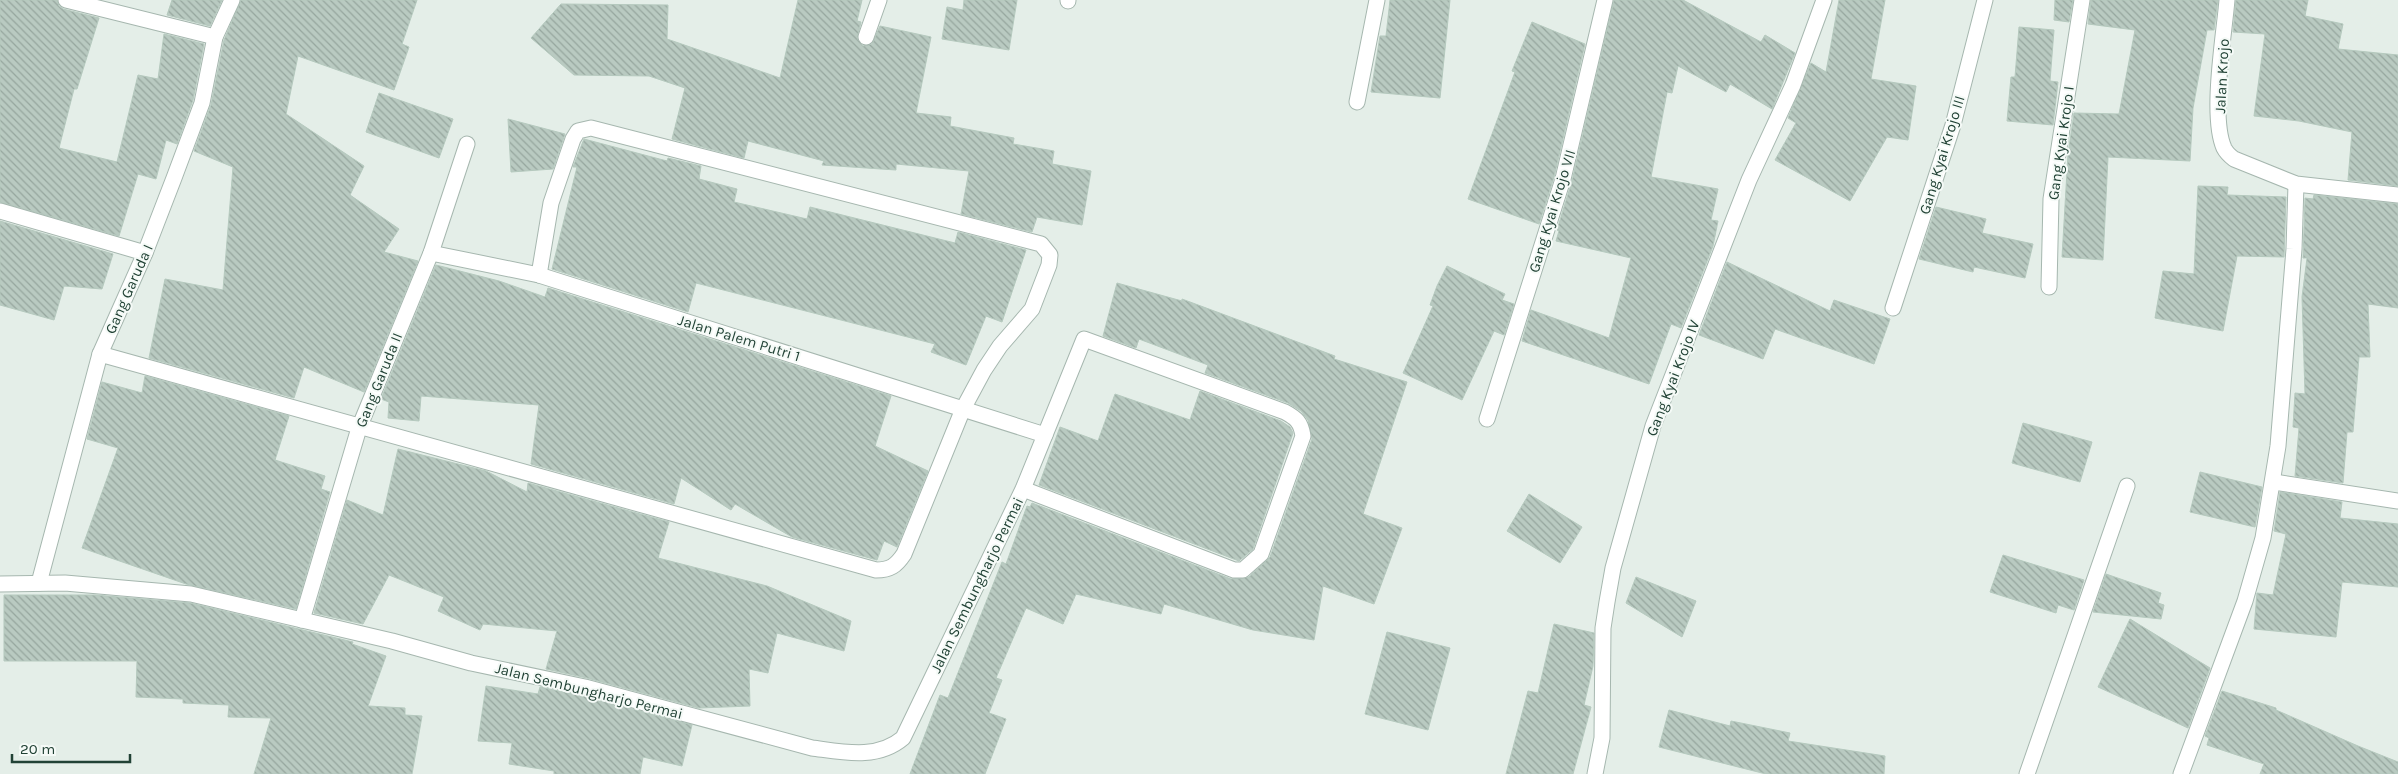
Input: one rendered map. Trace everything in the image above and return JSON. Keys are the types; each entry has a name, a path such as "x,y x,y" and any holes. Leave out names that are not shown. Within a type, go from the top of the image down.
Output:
{"street":[{"path":"66,0 216,37"},
{"name":"Gang Garuda I","path":"38,583 100,354 145,253 202,103 216,37 232,0"},
{"path":"866,37 879,0"},
{"path":"1357,102 1377,0"},
{"name":"Gang Kyai Krojo VII","path":"1488,419 1563,178 1605,0"},
{"name":"Gang Kyai Krojo IV","path":"1596,774 1602,738 1603,628 1607,602 1613,568 1653,426 1749,180 1793,86 1824,0"},
{"name":"Gang Kyai Krojo III","path":"1893,308 1953,125 1985,0"},
{"name":"Gang Kyai Krojo I","path":"2049,286 2051,199 2082,0"},
{"name":"Jalan Krojo","path":"2227,0 2218,103 2224,148 2234,159 2296,184 2398,195"},
{"path":"100,354 359,428 876,570 888,570 899,562 904,554 963,409 984,370 1000,346 1032,309 1050,255 1041,244 591,128 578,131 573,139 551,203 539,276"},
{"name":"Gang Garuda II","path":"302,620 359,428 431,253 467,144"},
{"path":"2181,774 2245,601 2263,538 2274,482 2294,249 2296,184"},
{"path":"0,211 145,253"},
{"name":"Jalan Palem Putri 1","path":"431,253 539,276 1045,435"},
{"name":"Jalan Sembungharjo Permai","path":"0,584 87,584 191,594 392,641 471,663 586,688 812,748 849,753 873,752 885,749 904,738 1023,489 1083,340 1086,338 1285,412 1296,418 1302,427 1303,436 1261,554 1243,570 1234,570 1023,489"},
{"path":"2274,482 2398,502"},
{"path":"2027,774 2127,486"}],"building":[{"path":"0,0 57,0 59,6 63,9 99,18 77,89 74,89 59,148 117,162 138,75 158,79 164,34 204,44 193,100 177,144 166,140 156,179 138,174 119,236 0,202"},
{"path":"172,0 222,0 210,26 167,15"},
{"path":"241,0 417,0 402,44 409,47 394,90 298,56 286,114 364,166 350,195 399,229 384,252 418,261 364,392 304,367 294,398 149,358 165,279 223,290 233,167 194,151 211,105 224,40"},
{"path":"798,0 862,0 857,21 861,22 857,38 863,46 872,44 880,26 931,37 916,113 951,117 950,126 1014,138 1013,144 1054,151 1052,164 1091,171 1082,225 1037,217 1032,232 961,214 969,171 896,164 896,170 822,165 824,161 748,141 744,158 672,139 685,88 649,76 574,75 531,38 561,4 668,5 667,39 780,78"},
{"path":"964,0 1017,0 1009,50 942,39 947,7 963,10"},
{"path":"1390,0 1450,0 1440,98 1371,92 1380,36 1386,36"},
{"path":"1614,0 1683,0 1761,42 1765,35 1795,53 1772,109 1730,84 1726,92 1678,66 1672,93 1667,92 1651,177 1718,189 1711,220 1718,221 1713,246 1681,328 1671,324 1649,384 1522,341 1531,310 1609,338 1631,258 1556,241 1559,231 1557,230 1572,181"},
{"path":"1839,0 1885,0 1871,79 1916,86 1908,140 1887,137 1850,201 1775,160 1796,123 1788,118 1811,63 1826,72"},
{"path":"2055,0 2073,0 2069,22 2054,20"},
{"path":"2091,0 2218,0 2214,30 2207,30 2193,108 2190,161 2108,157 2103,260 2062,257 2068,154 2074,113 2119,114 2135,30 2088,24"},
{"path":"2236,0 2308,0 2305,16 2343,24 2338,49 2398,55 2398,186 2348,180 2352,132 2299,121 2254,116 2265,34 2233,32"},
{"path":"1532,22 1585,44 1554,177 1539,224 1468,199 1515,72 1512,71"},
{"path":"2019,27 2054,30 2050,81 2058,82 2053,125 2007,121 2011,77 2015,77"},
{"path":"379,93 453,119 439,158 366,132"},
{"path":"508,119 565,134 553,169 511,172"},
{"path":"584,139 667,161 668,158 701,166 699,179 737,189 734,202 807,219 810,207 955,243 958,232 1026,250 1002,322 986,316 966,365 931,352 935,344 696,283 688,312 552,269 577,167 573,167"},
{"path":"2198,186 2228,187 2227,195 2286,197 2284,257 2237,256 2223,331 2155,318 2163,271 2194,274"},
{"path":"2314,195 2398,204 2398,308 2368,304 2370,357 2359,357 2353,432 2347,432 2343,483 2295,476 2299,428 2293,427 2295,393 2305,394 2302,297 2307,258 2303,258 2305,198 2313,199"},
{"path":"1936,207 1986,219 1982,233 2033,244 2025,278 1974,267 1973,272 1919,259"},
{"path":"0,221 113,254 102,289 64,286 54,320 0,305"},
{"path":"1727,262 1830,311 1834,300 1890,319 1874,364 1775,329 1763,359 1699,335"},
{"path":"436,265 499,281 545,297 548,288 891,396 875,446 928,471 897,547 884,541 877,560 792,537 735,504 731,510 681,478 674,504 531,464 539,405 421,396 419,421 388,418 389,402 381,399"},
{"path":"1447,266 1505,294 1502,300 1514,304 1504,335 1494,331 1462,400 1403,373 1433,306 1430,305"},
{"path":"1117,283 1182,301 1182,299 1335,356 1334,359 1407,382 1363,514 1402,528 1374,604 1323,586 1314,640 1253,630 1164,604 1161,614 1076,594 1063,624 1026,608 996,678 1002,680 989,713 1006,719 985,774 910,774 940,695 948,698 1002,562 1006,564 1027,506 1030,507 1032,503 1231,579 1249,577 1270,557 1312,439 1308,420 1301,411 1288,403 1205,373 1208,365 1139,339 1136,348 1103,336"},
{"path":"145,376 289,416 275,460 325,476 321,489 330,492 296,609 186,584 82,548 118,448 87,439 102,382 142,393"},
{"path":"1200,391 1281,421 1290,427 1293,433 1253,549 1239,561 1039,485 1060,427 1098,441 1115,394 1190,420"},
{"path":"2023,423 2092,442 2080,482 2012,463"},
{"path":"398,449 486,471 527,492 528,483 669,522 658,558 767,586 851,621 844,651 777,633 768,673 749,669 750,706 699,708 546,669 557,631 483,624 480,630 438,611 444,597 389,575 363,624 314,613 347,500 383,515"},
{"path":"2200,472 2262,487 2255,527 2190,512"},
{"path":"2280,492 2342,502 2340,518 2398,524 2398,587 2342,582 2336,637 2254,629 2257,593 2273,595 2286,534 2274,531"},
{"path":"1529,494 1582,527 1560,563 1507,531"},
{"path":"2003,555 2084,580 2074,610 2058,605 2056,613 1990,592"},
{"path":"2106,574 2161,593 2158,603 2164,605 2161,619 2093,612"},
{"path":"1636,577 1696,601 1682,637 1626,603"},
{"path":"4,595 95,595 190,603 353,642 352,644 386,656 368,706 405,708 405,715 422,716 412,774 254,774 271,718 228,717 229,705 183,703 183,699 136,697 137,661 4,661"},
{"path":"2130,619 2210,668 2188,728 2098,687"},
{"path":"1554,624 1594,633 1593,666 1584,705 1591,707 1573,774 1506,774 1528,691 1538,693"},
{"path":"1387,632 1450,648 1428,730 1365,714"},
{"path":"486,686 538,694 540,687 583,696 692,725 682,766 643,757 640,774 554,774 554,771 509,764 512,743 478,741"},
{"path":"2222,691 2276,708 2276,710 2398,762 2398,774 2260,774 2264,764 2207,745 2209,738 2205,736"},
{"path":"1669,710 1730,726 1731,721 1790,733 1788,741 1885,756 1884,774 1766,774 1659,747"}]}
